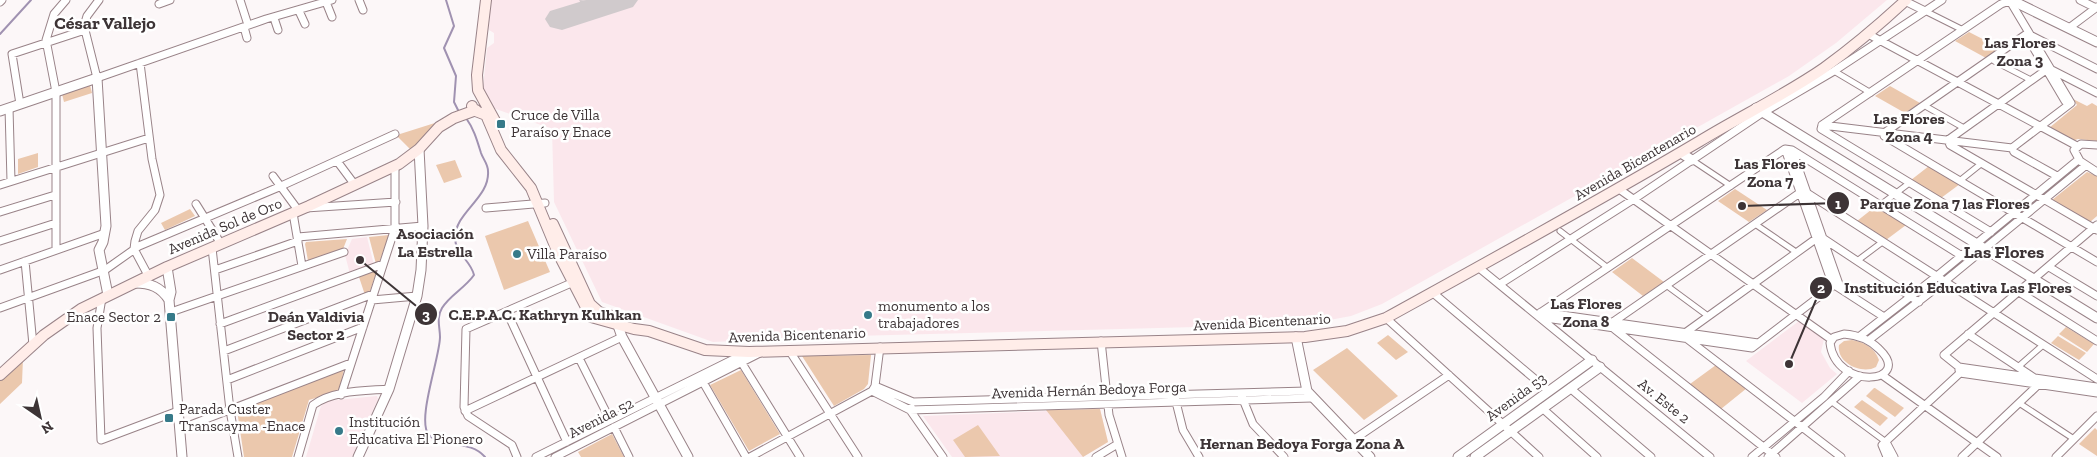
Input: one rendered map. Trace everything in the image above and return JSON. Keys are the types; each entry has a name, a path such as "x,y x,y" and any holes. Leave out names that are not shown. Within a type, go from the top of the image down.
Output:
{"main road":[{"path":"476,108 473,88 478,75 486,0"},
{"name":"Avenida Bicentenario","path":"476,108 486,115 501,150 542,203 576,281 593,308 616,320 705,350 738,357 749,352 789,350 1296,337 1338,333 1386,318 1760,110 1824,68 1868,34 1906,0"},
{"name":"Avenida Sol de Oro","path":"0,375 68,317 167,267 395,166 419,149 440,127 476,108"}],"street":[{"path":"56,250 54,195 56,92 46,42 54,14 66,0"},
{"path":"99,0 86,18 85,30 97,78 106,226 99,250 104,270 105,297 98,328 101,440 178,411"},
{"path":"159,4 170,0"},
{"path":"240,0 247,38"},
{"path":"359,0 363,10"},
{"path":"1906,0 1961,29"},
{"path":"1500,284 1634,199 1692,160 1760,110 1834,71 1942,0"},
{"path":"2069,28 2097,7 2080,0"},
{"path":"262,21 299,11 325,1"},
{"path":"325,1 332,17"},
{"path":"0,111 246,26 325,1"},
{"path":"2010,1 2097,42"},
{"path":"2010,1 2067,106 2040,126 2013,150"},
{"path":"1822,127 1824,122 2010,1"},
{"path":"299,11 305,24"},
{"path":"2088,14 2097,18"},
{"path":"274,18 278,30"},
{"path":"20,104 11,55 85,30"},
{"path":"1868,34 2077,146 2086,144 2097,145"},
{"path":"2029,35 2097,69"},
{"path":"1884,134 2029,35"},
{"path":"1994,60 2029,79"},
{"path":"140,63 149,138 160,195 159,201 148,220 138,231 134,249 149,276"},
{"path":"2049,70 2097,93"},
{"path":"1949,142 1964,128 2049,70"},
{"path":"1834,71 1871,93"},
{"path":"1927,107 1964,128"},
{"path":"9,108 11,181"},
{"path":"1760,110 2097,318"},
{"path":"1822,127 2013,150 2057,176"},
{"path":"1822,127 1991,232"},
{"path":"0,308 104,270 134,249 395,134"},
{"path":"1884,134 2097,262"},
{"path":"0,185 149,138"},
{"path":"1949,142 1982,164 2096,227 1944,355 1959,370 2097,393"},
{"path":"2077,146 2075,154 2078,160 2097,172"},
{"path":"358,457 389,389 417,296 421,270 423,226 419,149"},
{"path":"1539,315 1788,149"},
{"path":"1788,149 1836,286 1884,317"},
{"path":"1788,149 1962,256"},
{"path":"1681,153 1731,186"},
{"path":"1869,340 1945,281 1980,246 1991,232 2078,160"},
{"path":"337,161 355,185"},
{"path":"1962,180 1982,164"},
{"path":"341,395 395,228 395,166"},
{"path":"1860,336 1962,256 1980,246 2021,217 2085,166"},
{"path":"272,176 298,210 298,239 302,266"},
{"path":"1883,204 1908,184"},
{"path":"1619,189 1832,340"},
{"path":"1613,325 1666,285 1804,192"},
{"path":"1804,192 2097,379"},
{"path":"0,212 54,195"},
{"path":"298,210 396,202"},
{"path":"486,208 542,203"},
{"path":"196,204 216,246 217,296 230,410 238,457"},
{"path":"0,241 56,223"},
{"path":"1755,224 1796,252"},
{"path":"215,270 298,239 423,226"},
{"path":"1560,231 1608,268"},
{"path":"0,270 105,233"},
{"path":"1686,336 1708,316 1796,252 1820,238"},
{"path":"1820,238 1919,302"},
{"path":"1857,261 1881,243"},
{"path":"171,312 344,252"},
{"path":"25,261 33,345"},
{"path":"220,324 384,264"},
{"path":"167,267 171,292 169,300 182,457"},
{"name":"Av. Este 2","path":"1478,267 1539,315 1710,457"},
{"path":"2049,267 2097,296"},
{"path":"517,457 512,445 468,416 465,411 466,329 576,281"},
{"path":"135,283 146,283 159,288 169,300"},
{"path":"1666,285 1708,316"},
{"path":"1539,315 1686,336 1752,348 1836,286"},
{"path":"1432,292 1549,391"},
{"path":"2019,292 2097,341"},
{"path":"224,351 372,297 417,296"},
{"path":"507,312 571,449 536,457"},
{"path":"1386,318 1539,457"},
{"path":"616,320 622,337 688,457"},
{"path":"1613,325 1772,456 1860,376"},
{"path":"227,380 363,327"},
{"path":"1882,375 1888,366 1887,359 1883,352 1869,340 1860,336 1844,334 1832,340 1830,348 1834,358 1850,371 1860,376 1882,375 1997,457"},
{"path":"1968,334 2037,382 2097,388"},
{"path":"1686,336 1841,457"},
{"path":"465,411 622,337"},
{"path":"1296,337 1310,394 1370,457"},
{"path":"1101,341 1106,399 1116,445 1122,457"},
{"path":"2018,367 2043,344"},
{"path":"703,382 748,457 788,437 873,389 880,347"},
{"path":"789,350 858,457"},
{"path":"658,400 703,382 738,357 764,351"},
{"path":"738,357 800,457"},
{"name":"Avenida 52","path":"555,457 612,423 738,357"},
{"path":"579,358 629,457"},
{"path":"180,429 351,363"},
{"name":"Avenida 53","path":"1479,456 1549,391 1596,364"},
{"name":"Avenida 53","path":"1458,457 1542,408 1570,388 1596,364"},
{"path":"1887,457 1882,445 1959,370"},
{"path":"1752,457 1824,397 1850,371"},
{"path":"1353,440 1449,375"},
{"path":"1962,457 2019,403 2037,382"},
{"path":"1570,388 1651,457"},
{"path":"298,457 313,405 322,398 389,389"},
{"name":"Avenida Hernán Bedoya Forga","path":"873,389 912,406 1310,394"},
{"path":"1241,396 1253,424 1284,457"},
{"path":"1174,398 1183,430 1199,457"},
{"path":"1832,402 1886,442 1894,457"},
{"path":"2019,403 2074,440"},
{"path":"912,406 944,457"},
{"path":"1542,408 1597,457"},
{"path":"2056,457 2097,416"},
{"path":"1096,457 1116,445"}],"shaded area":[{"path":"490,0 1887,0 1836,43 1789,76 1382,304 1351,316 1308,324 814,337 713,342 602,302 554,202 552,129 493,108 483,88 487,48 494,43 494,33 489,30"},
{"path":"1969,32 2000,48 1986,58 1955,41"},
{"path":"90,85 92,93 64,102 62,94"},
{"path":"1890,86 1920,103 1905,113 1875,96"},
{"path":"2073,99 2087,106 2092,103 2097,106 2097,141 2078,139 2072,141 2049,128 2077,105"},
{"path":"438,122 412,151 397,136 400,134"},
{"path":"38,153 38,167 18,174 18,159"},
{"path":"455,160 462,177 444,183 436,165"},
{"path":"1929,166 1960,184 1941,198 1911,180"},
{"path":"2087,172 2097,176 2097,216 2090,222 2052,200"},
{"path":"1735,189 1767,210 1749,222 1718,201"},
{"path":"1876,206 1906,225 1886,240 1857,221"},
{"path":"190,209 195,216 165,230 161,223"},
{"name":"Villa Paraíso","path":"528,221 550,272 504,290 485,236"},
{"path":"389,235 379,263 376,264 369,237"},
{"path":"367,237 374,265 350,274 345,255 352,239"},
{"path":"347,239 343,249 308,261 306,242"},
{"path":"1632,258 1664,282 1643,296 1612,272"},
{"path":"377,270 369,294 365,295 359,277"},
{"path":"1799,321 1824,339 1821,352 1830,368 1837,374 1802,403 1746,361"},
{"path":"2066,327 2094,344 2087,352 2059,334"},
{"path":"1388,335 1408,352 1396,360 1377,343"},
{"path":"2058,336 2086,353 2079,360 2051,343"},
{"path":"1852,340 1865,344 1875,352 1879,360 1876,367 1870,369 1857,368 1846,362 1839,351 1839,345 1844,341"},
{"path":"1347,348 1398,396 1364,420 1313,370"},
{"path":"871,355 868,384 864,389 834,406 802,356"},
{"path":"23,358 22,383 0,404 0,380"},
{"path":"1716,365 1747,388 1721,409 1690,384"},
{"path":"344,369 339,391 309,400 292,457 244,457 237,410"},
{"path":"741,370 780,434 749,451 710,385"},
{"path":"1874,388 1904,408 1895,417 1866,396"},
{"name":"Institución Educativa El Pionero","path":"377,396 378,399 352,457 306,457 321,406 327,401"},
{"path":"1862,400 1888,418 1880,426 1854,407"},
{"path":"1100,409 1108,442 1083,457 952,457 923,416"},
{"path":"1100,409 1108,442 1083,457 1046,410"},
{"path":"978,425 1000,456 965,457 953,440"},
{"path":"2095,428 2097,430 2097,456 2079,444"},
{"path":"612,434 624,457 581,457 578,452"}],"waterway":[{"path":"0,34 31,0"},
{"path":"446,0 454,26 444,48 456,76 454,102 459,112"},
{"path":"466,118 477,139 487,166 487,181 484,189 460,220 456,229 456,243 474,275 449,299 440,312 439,346 425,417 429,435 442,442 472,448 479,451 485,457"}],"taxiway":[{"path":"586,0 590,6 603,6"}],"runway":[{"path":"562,19 621,0"}],"place":[{"name":"Cruce de Villa Paraíso y Enace","path":"501,124"},
{"name":"Parque Zona 7 las Flores","path":"1742,206"},
{"name":"Villa Paraíso","path":"517,254"},
{"name":"C.E.P.A.C. Kathryn Kulhkan","path":"360,260"},
{"name":"monumento a los trabajadores","path":"868,315"},
{"name":"Enace Sector 2","path":"171,317"},
{"name":"Institución Educativa Las Flores","path":"1789,364"},
{"name":"Parada Custer Transcayma -Enace","path":"169,418"},
{"name":"Institución Educativa El Pionero","path":"339,431"}],"district":[{"name":"César Vallejo","path":"105,23"},
{"name":"Las Flores Zona 3","path":"2020,51"},
{"name":"Las Flores Zona 4","path":"1909,127"},
{"name":"Las Flores Zona 7","path":"1770,172"},
{"name":"Asociación La Estrella","path":"435,242"},
{"name":"Las Flores","path":"2004,252"},
{"name":"Las Flores Zona 8","path":"1586,312"},
{"name":"Deán Valdivia Sector 2","path":"316,325"},
{"name":"Hernan Bedoya Forga Zona A","path":"1302,443"}]}
